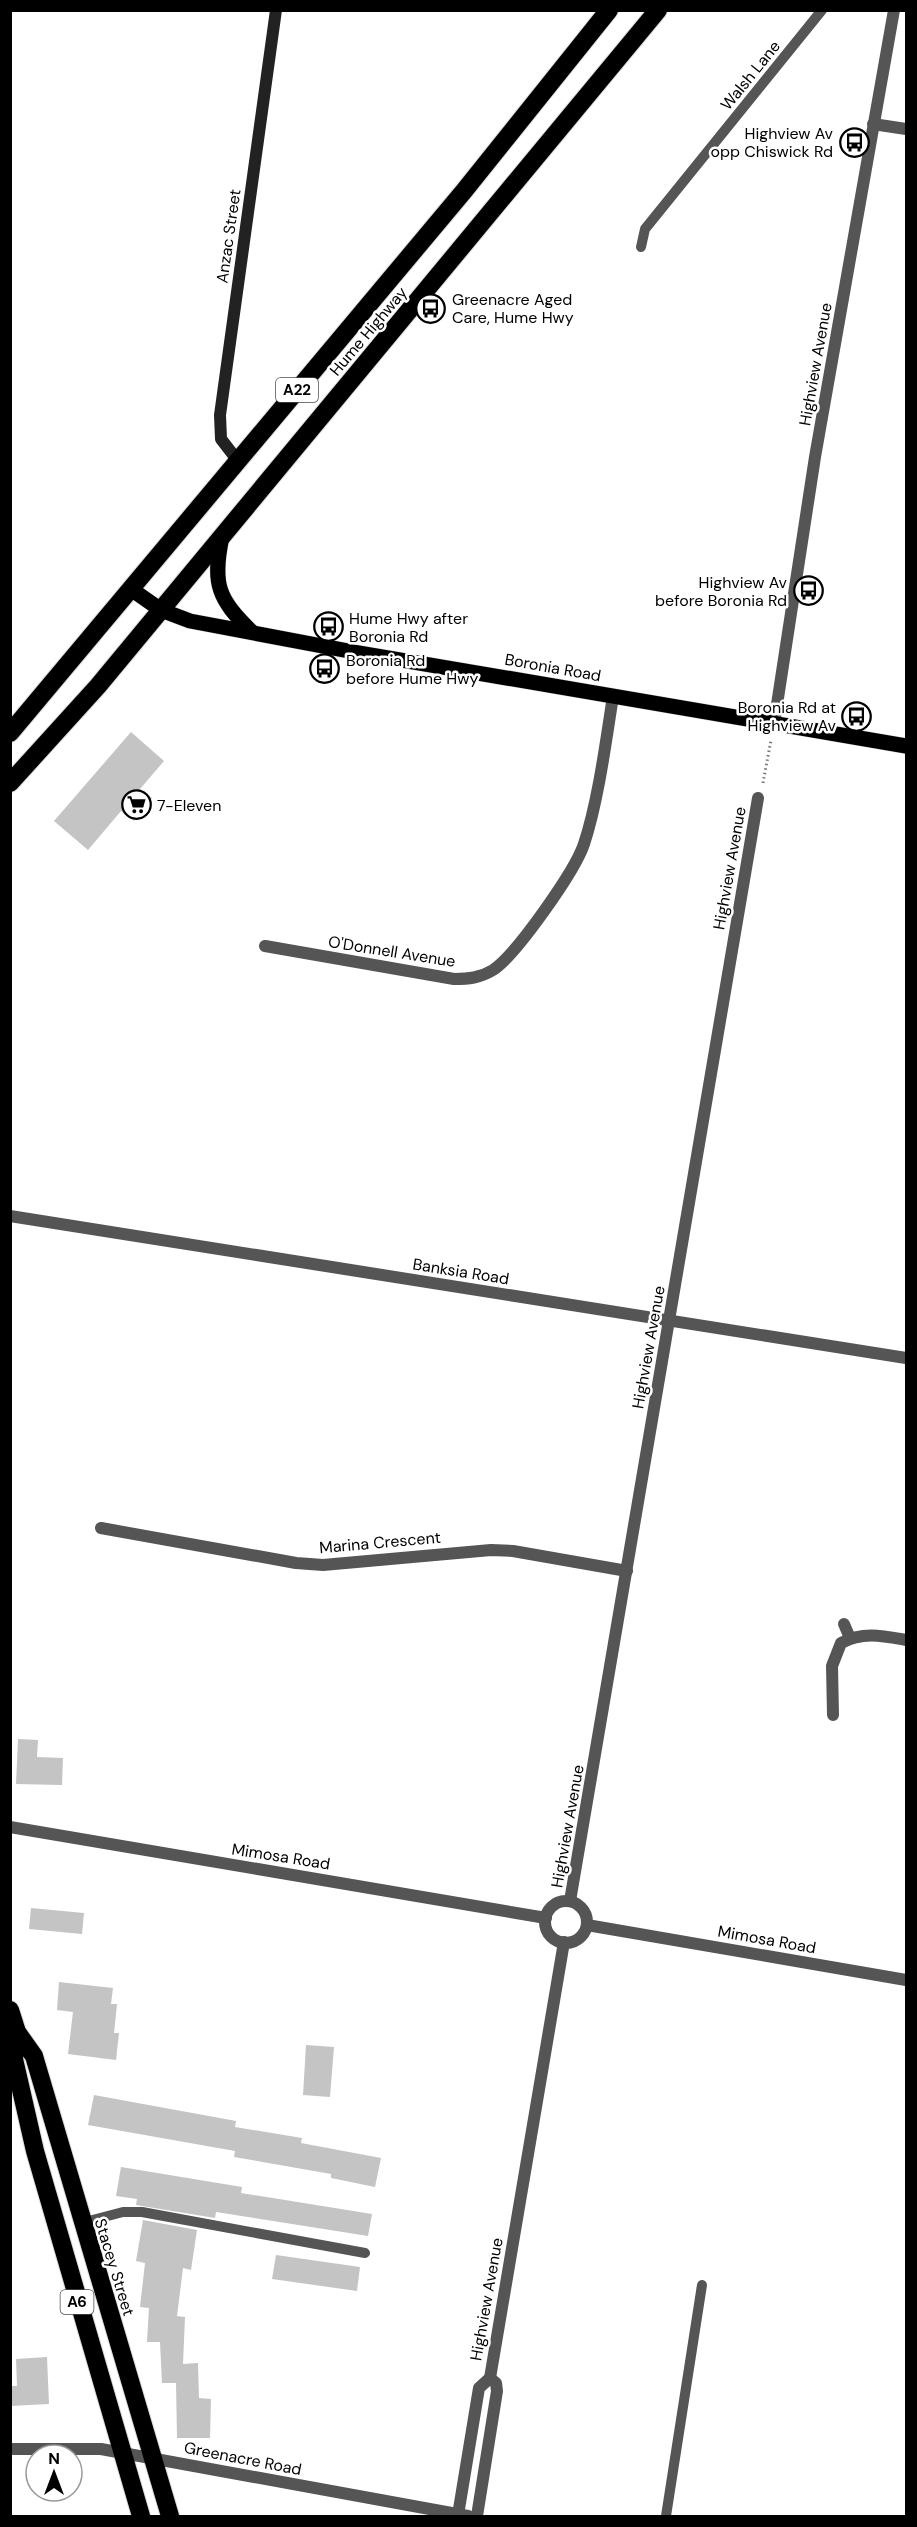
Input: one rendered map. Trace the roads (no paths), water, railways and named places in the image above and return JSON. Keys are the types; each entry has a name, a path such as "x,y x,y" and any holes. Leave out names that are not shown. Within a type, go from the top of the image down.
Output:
{"highway":[{"name":"Hume Highway","path":"10,733 464,190 609,10"},
{"name":"Hume Highway","path":"10,783 98,686 658,10"},
{"name":"Stacey Street","path":"10,2010 17,2032 34,2056 81,2223 170,2517"},
{"name":"Stacey Street","path":"17,2032 14,2059 35,2151 141,2517"}],"main road":[{"path":"222,537 216,566 219,588 230,610 253,632"},
{"name":"Boronia Road","path":"131,590 161,610 190,621 906,746"}],"street":[{"name":"Anzac Street","path":"238,461 221,439 220,415 276,10"},
{"name":"Highview Avenue","path":"774,724 815,457 892,11"},
{"path":"873,124 906,129"},
{"name":"O'Donnell Avenue","path":"265,946 453,979 471,979 494,969 541,914 575,865 589,821 613,696"},
{"name":"Highview Avenue","path":"570,1901 758,798"},
{"name":"Banksia Road","path":"10,1216 906,1358"},
{"name":"Marina Crescent","path":"101,1528 296,1563 323,1565 491,1550 513,1551 627,1571"},
{"path":"844,1624 850,1638"},
{"path":"832,1715 832,1666 841,1642 869,1635 906,1640"},
{"name":"Mimosa Road","path":"10,1827 546,1918"},
{"path":"564,1901 570,1901 584,1910 587,1926 579,1939 564,1942 550,1934 546,1918 552,1907 564,1901"},
{"name":"Mimosa Road","path":"587,1926 906,1980"},
{"name":"Highview Avenue","path":"490,2378 564,1942"},
{"name":"Highview Avenue","path":"463,2516 479,2388 482,2382 490,2378"},
{"name":"Highview Avenue","path":"477,2517 497,2391 496,2383 490,2378"},
{"name":"Greenacre Road","path":"10,2450 81,2447 122,2452 463,2516"}],"lane":[{"name":"Walsh Lane","path":"641,247 645,229 822,10"},
{"path":"81,2223 123,2212 142,2212 365,2253"},
{"path":"666,2517 702,2285"}],"place":[{"name":"Highview Av opp Chiswick Rd","path":"854,142"},
{"name":"Greenacre Aged Care, Hume Hwy","path":"431,308"},
{"name":"Highview Av before Boronia Rd","path":"808,591"},
{"name":"Hume Hwy after Boronia Rd","path":"328,627"},
{"name":"Boronia Rd before Hume Hwy","path":"325,669"},
{"name":"Boronia Rd at Highview Av","path":"857,716"},
{"name":"7-Eleven","path":"136,805"}]}
